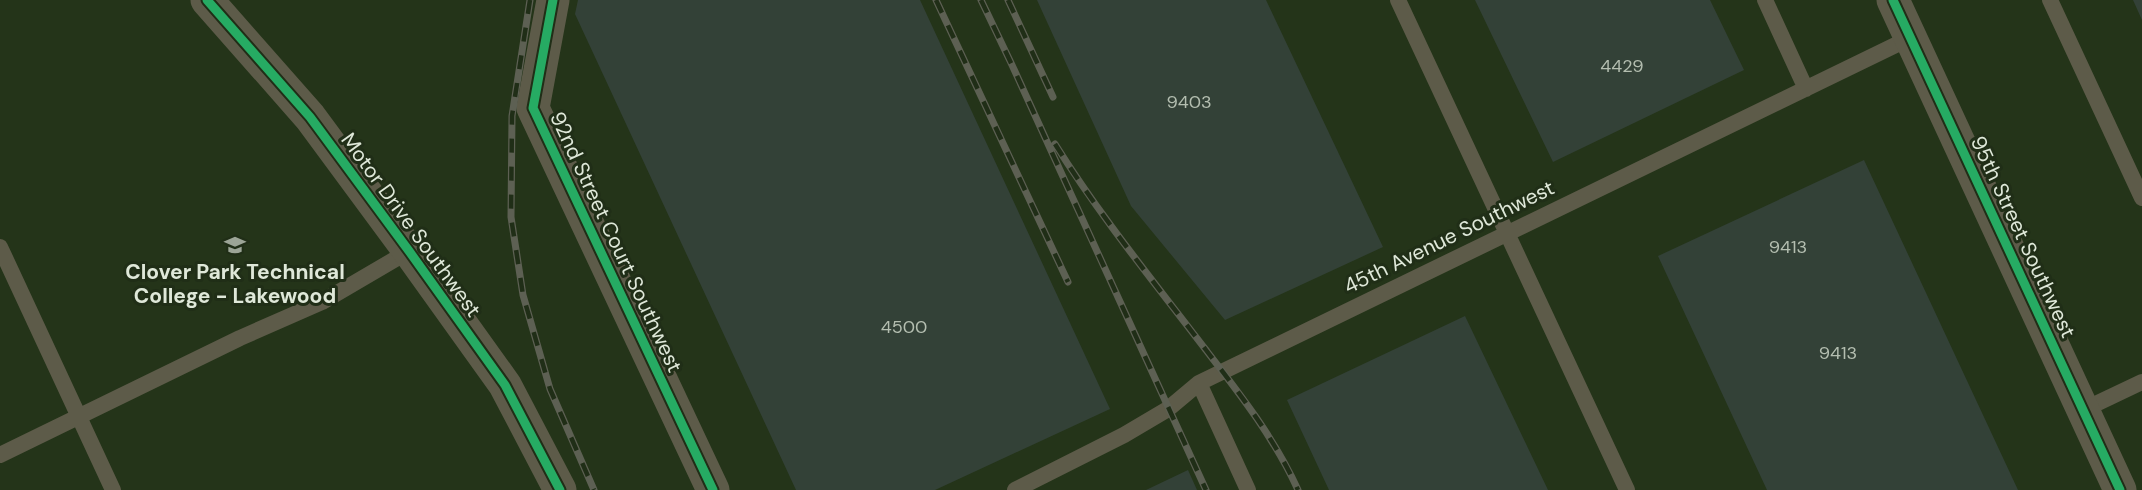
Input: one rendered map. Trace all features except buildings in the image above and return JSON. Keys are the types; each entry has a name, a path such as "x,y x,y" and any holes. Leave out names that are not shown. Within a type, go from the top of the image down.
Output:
{"street":[{"name":"Motor Drive Southwest","path":"207,0 310,117 410,251 505,385 560,490"},
{"name":"92nd Street Court Southwest","path":"553,0 533,108 713,490"},
{"name":"95th Street Southwest","path":"1893,0 2120,490"}],"lane":[{"path":"1398,0 1627,490"},
{"path":"1765,0 1806,89"},
{"path":"2050,0 2142,198"},
{"name":"45th Avenue Southwest","path":"1015,490 1124,435 1168,408 1199,383 1910,38"},
{"path":"0,247 113,490"},
{"path":"0,455 240,338 322,302 410,251"},
{"path":"2083,410 2142,382"},
{"path":"1199,383 1248,490"}],"shaded area":[{"path":"0,0 2142,0 2142,490 0,490"}],"railway":[{"path":"530,0 512,116 511,217 523,295 550,389 594,490"},
{"path":"936,0 1068,282"},
{"path":"981,0 1206,490"},
{"path":"1008,0 1053,97"},
{"path":"1055,144 1109,223 1256,417 1279,453 1298,490"}],"cycle path":[{"path":"207,0 310,117 409,251 505,385 560,490"},
{"path":"553,0 533,108 713,490"},
{"path":"1893,0 2120,490"}],"place":[{"name":"Clover Park Technical College - Lakewood","path":"235,245"}]}
